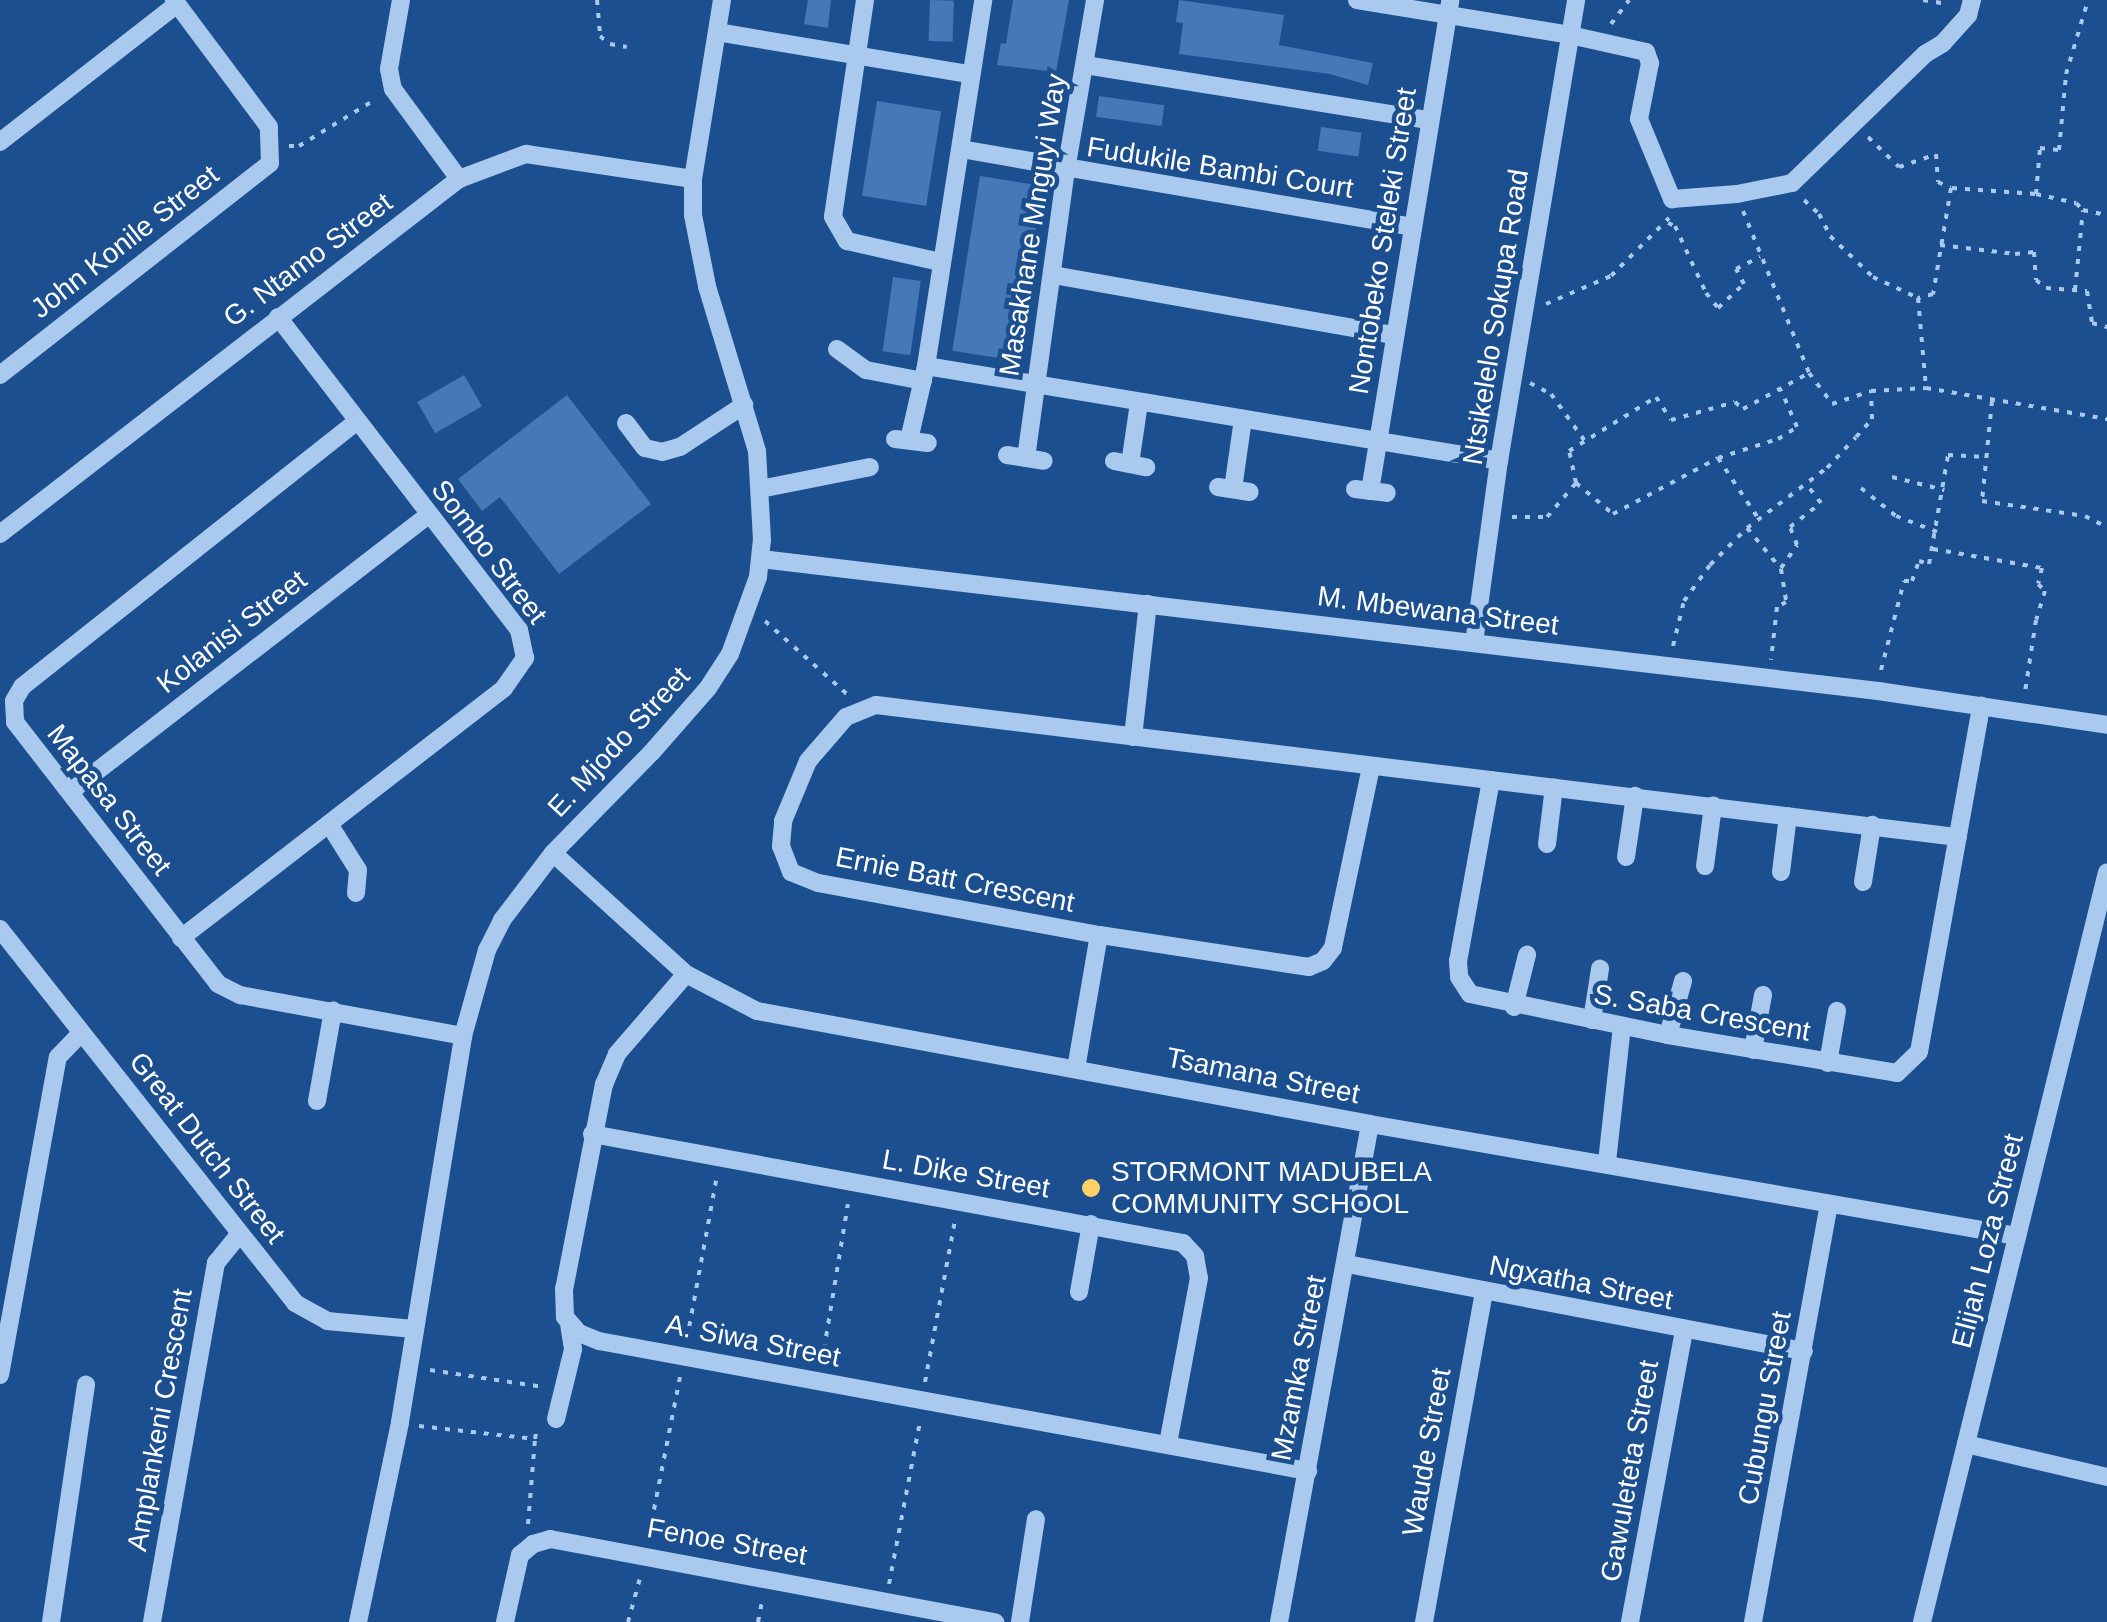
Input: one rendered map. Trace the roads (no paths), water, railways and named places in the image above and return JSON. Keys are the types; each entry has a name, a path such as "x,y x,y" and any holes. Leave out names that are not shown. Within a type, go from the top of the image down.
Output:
{"street":[{"path":"401,0 389,69 393,89 460,180"},
{"name":"E. Mjodo Street","path":"358,1622 400,1422 463,1036 493,936 553,853 652,752 708,688 730,654 750,602 761,558 757,451 702,268 693,215 693,179 722,0"},
{"path":"865,0 833,217 846,241 940,262"},
{"path":"910,441 925,374 961,150 968,74 983,0"},
{"name":"Masakhane Mnguyi Way","path":"1026,458 1066,170 1096,0"},
{"path":"1356,0 1448,7 1646,52 1650,63 1639,104 1640,129 1672,199 1737,194 1792,183 1957,28 1972,0"},
{"name":"Ntsikelelo Sokupa Road","path":"1474,644 1499,461 1576,0"},
{"path":"0,142 175,2"},
{"name":"John Konile Street","path":"0,375 270,163 273,145 269,126 175,2"},
{"name":"Nontobeko Steleki Street","path":"1371,491 1448,7"},
{"path":"717,32 968,74"},
{"path":"1085,65 1430,120"},
{"name":"Fudukile Bambi Court","path":"961,150 1412,228"},
{"name":"G. Ntamo Street","path":"0,534 460,180 526,154 693,179"},
{"path":"1053,276 1394,335"},
{"name":"Sombo Street","path":"181,938 504,688 525,658 519,630 278,317"},
{"path":"837,349 866,370 1037,383 1499,461"},
{"path":"1130,464 1139,403"},
{"path":"626,423 645,448 670,451 744,405"},
{"path":"1233,489 1243,420"},
{"name":"Mapasa Street","path":"356,422 22,687 14,701 15,722 212,980 225,989 463,1036"},
{"path":"760,489 870,467"},
{"name":"Kolanisi Street","path":"70,792 428,515"},
{"name":"M. Mbewana Street","path":"761,558 1980,706 2107,725"},
{"path":"1148,604 1133,737 1958,836"},
{"name":"S. Saba Crescent","path":"1491,780 1458,961 1459,977 1470,994 1514,1007 1897,1073 1919,1052 1980,706"},
{"name":"Ernie Batt Crescent","path":"1133,737 912,707 861,708 826,737 794,789 781,840 792,872 818,883 1099,935 1296,966 1319,964 1333,948 1371,767"},
{"path":"1547,844 1554,787"},
{"path":"1626,857 1635,796"},
{"path":"1705,866 1714,806"},
{"path":"1781,872 1788,816"},
{"path":"329,824 358,870 356,893"},
{"path":"1863,882 1872,825"},
{"name":"Tsamana Street","path":"553,853 686,974 732,1002 768,1014 2017,1236"},
{"name":"Elijah Loza Street","path":"1922,1622 2107,872"},
{"name":"Great Dutch Street","path":"0,929 295,1304 315,1317 414,1329"},
{"name":"Ernie Batt Crescent","path":"1076,1070 1099,935"},
{"path":"1514,1007 1528,955"},
{"path":"1592,1020 1600,968"},
{"path":"556,1419 572,1350 564,1290 604,1084 617,1054 686,974"},
{"path":"1668,1035 1682,982"},
{"path":"1753,1050 1764,996"},
{"path":"317,1101 334,1010"},
{"path":"1828,1064 1837,1010"},
{"path":"1608,1162 1622,1026"},
{"path":"0,1375 58,1057 81,1033"},
{"name":"Mzamka Street","path":"1278,1622 1348,1264 1370,1124"},
{"name":"L. Dike Street","path":"592,1134 1174,1239 1195,1256 1198,1287 1168,1443"},
{"name":"Cubungu Street","path":"1753,1622 1829,1204"},
{"path":"1079,1292 1091,1224"},
{"name":"Amplankeni Crescent","path":"152,1622 216,1263 239,1235"},
{"name":"Ngxatha Street","path":"1348,1264 1804,1352"},
{"name":"Waude Street","path":"1424,1622 1484,1292"},
{"name":"A. Siwa Street","path":"569,1325 599,1341 1308,1471"},
{"name":"Gawuleteta Street","path":"1630,1622 1684,1330"},
{"path":"51,1622 86,1385"},
{"path":"1966,1444 2107,1477"},
{"path":"1020,1622 1036,1519"},
{"name":"Fenoe Street","path":"505,1622 513,1572 520,1555 533,1544 559,1540 996,1622"}],"place":[{"name":"STORMONT MADUBELA COMMUNITY SCHOOL","path":"1091,1188"}]}
